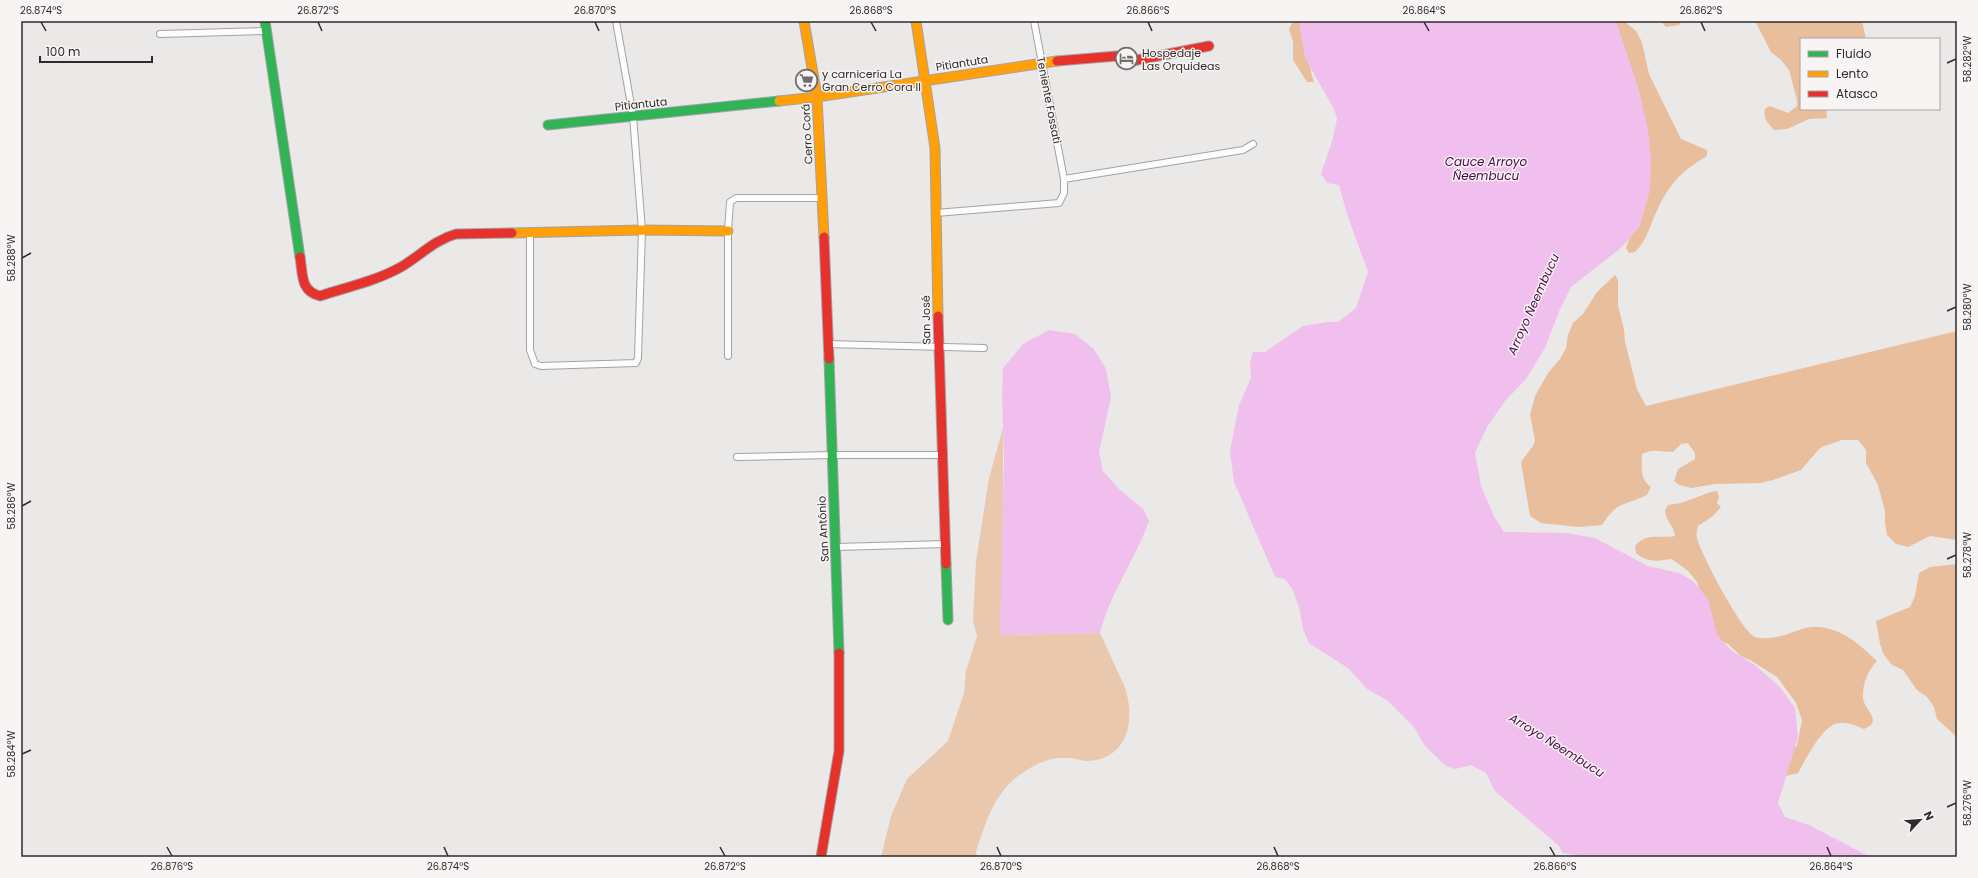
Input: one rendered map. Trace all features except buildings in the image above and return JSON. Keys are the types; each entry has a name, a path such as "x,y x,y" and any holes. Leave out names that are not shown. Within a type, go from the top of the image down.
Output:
{"street":[{"path":"265,21 305,288 311,294 320,296 388,273 411,261 443,237 456,234 642,230 728,231"},
{"path":"530,232 530,350 535,364 549,366 636,363 638,358 642,230 633,116 616,21"},
{"name":"Cerro Corá","path":"804,21 817,97 823,198"},
{"name":"San José","path":"916,21 935,148 938,347 948,620"},
{"name":"Teniente Fossati","path":"936,213 1059,203 1064,193 1064,179 1034,21"},
{"path":"160,34 266,31"},
{"name":"Pitiantuta","path":"548,125 817,97 1042,62 1117,56 1127,62 1209,46"},
{"path":"1064,179 1243,150 1253,144"},
{"path":"728,356 728,231 730,202 736,198 823,198"},
{"name":"San António","path":"820,857 839,751 841,723 823,198"},
{"path":"828,344 984,348"},
{"path":"737,457 943,455"},
{"path":"836,547 946,544"}],"shaded area":[{"path":"1300,21 1314,82 1307,82 1293,60 1293,41 1289,29 1292,23"},
{"path":"1586,21 1624,21 1636,31 1642,42 1649,74 1681,139 1707,150 1707,156 1689,168 1670,187 1660,205 1645,239 1635,252 1629,253 1626,248 1634,226"},
{"path":"1661,21 1682,21 1679,25 1666,27"},
{"path":"1755,21 1862,21 1866,38 1800,38 1800,110 1826,110 1827,118 1809,119 1787,129 1774,130 1768,123 1765,118 1765,109 1770,106 1788,113 1797,106 1797,100 1789,70 1781,60 1771,52"},
{"path":"1615,275 1618,280 1618,305 1624,330 1625,342 1637,389 1646,406 1957,331 1957,540 1930,536 1908,547 1896,544 1887,535 1885,511 1878,485 1866,463 1866,450 1858,440 1842,440 1824,446 1819,449 1801,470 1773,480 1761,483 1715,484 1691,488 1679,485 1674,481 1678,469 1695,459 1695,453 1688,443 1681,444 1673,452 1650,451 1642,454 1643,476 1647,484 1651,487 1647,495 1617,508 1607,517 1602,525 1579,527 1541,523 1530,516 1521,462 1533,446 1535,440 1530,415 1535,396 1548,373 1560,359 1566,348 1568,335 1573,323 1583,314 1597,292"},
{"path":"1003,428 1003,546 1000,635 1100,633 1126,692 1129,707 1127,731 1123,741 1117,749 1108,756 1097,760 1084,761 1073,758 1056,758 1032,767 1012,781 1004,789 987,819 976,852 977,857 881,857 891,816 907,779 948,741 964,693 966,671 977,636 973,621 976,561 989,478"},
{"path":"1717,491 1719,497 1717,503 1721,507 1713,516 1698,526 1697,538 1706,560 1723,592 1741,622 1749,632 1755,637 1767,638 1788,634 1810,627 1835,630 1850,638 1877,661 1866,678 1863,693 1864,702 1873,719 1870,726 1864,729 1846,723 1833,725 1827,729 1810,751 1798,773 1786,776 1782,756 1797,746 1802,720 1796,703 1777,677 1750,660 1742,657 1728,644 1716,639 1697,582 1688,571 1672,559 1657,561 1649,560 1636,553 1635,546 1644,539 1649,537 1675,536 1665,511 1668,505 1681,503"},
{"path":"1957,564 1957,737 1937,719 1934,707 1927,697 1917,690 1903,670 1892,665 1884,655 1880,644 1876,621 1910,607 1915,596 1919,573 1930,567"}],"water":[{"name":"Cauce Arroyo Ñeembucu","path":"1299,21 1616,21 1638,87 1648,129 1651,160 1650,189 1640,226 1622,247 1571,287 1560,309 1545,348 1526,379 1505,401 1487,427 1475,453 1481,486 1494,516 1504,532 1567,533 1595,538 1648,566 1679,573 1693,581 1708,599 1717,635 1732,651 1755,665 1780,687 1795,708 1798,737 1778,803 1785,817 1809,825 1870,857 1586,857 1563,853 1558,845 1495,791 1486,773 1471,765 1455,769 1446,766 1425,746 1414,727 1387,700 1367,689 1348,668 1309,643 1303,629 1300,611 1293,590 1285,579 1275,577 1234,482 1230,451 1239,405 1251,378 1250,362 1253,352 1265,352 1303,326 1327,322 1338,322 1356,308 1368,272 1347,214 1339,185 1327,183 1321,174 1333,138 1337,119 1334,109 1305,58"},
{"path":"1049,330 1075,334 1094,349 1106,369 1111,397 1099,452 1103,471 1119,489 1143,509 1149,521 1137,549 1116,590 1104,618 1100,633 1000,635 1004,458 1002,396 1003,368 1023,344"}],"traffic: fast":[{"path":"265,21 300,257"},
{"path":"548,125 779,101"},
{"path":"829,359 839,653"},
{"path":"946,564 948,620"}],"traffic: slow":[{"path":"804,21 817,97 824,237"},
{"path":"916,21 935,148 938,316"},
{"path":"779,101 817,97 1057,61"},
{"path":"512,233 642,230 728,231"}],"traffic: jam":[{"path":"1057,61 1117,56 1127,62 1209,46"},
{"path":"300,257 302,275 306,286 314,294 320,296 372,280 391,272 408,263 441,240 456,234 512,233"},
{"path":"824,237 829,359"},
{"path":"938,316 946,564"},
{"path":"821,857 839,751 839,653"}],"place":[{"name":"Hospedaje Las Orquideas","path":"1126,59"},
{"name":"y carnicería La Gran Cerro Cora II","path":"806,80"}],"water label":[{"name":"Arroyo Ñeembucu","path":"1533,304"},
{"name":"Arroyo Ñeembucu","path":"1557,745"}]}
